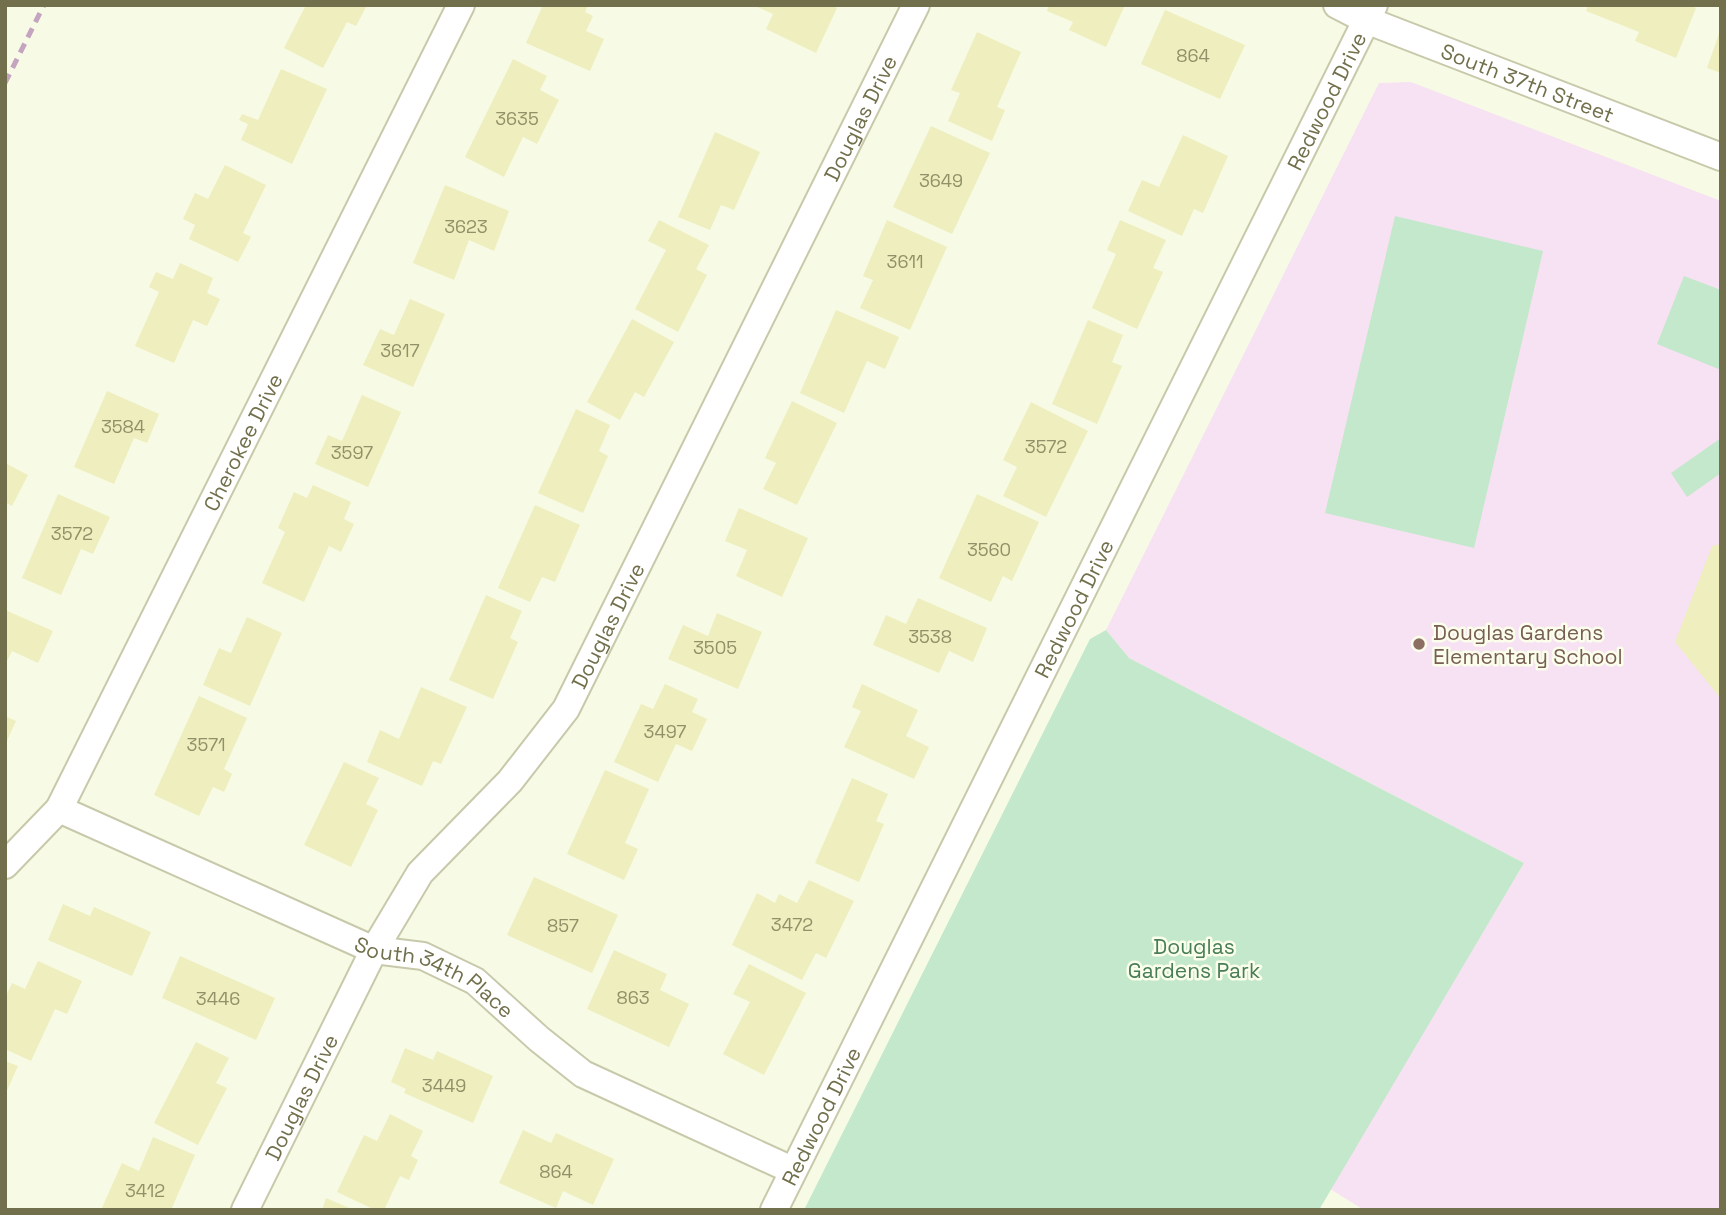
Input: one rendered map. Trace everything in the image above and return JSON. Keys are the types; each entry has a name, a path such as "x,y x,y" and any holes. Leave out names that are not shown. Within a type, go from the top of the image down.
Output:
{"street":[{"name":"Cherokee Drive","path":"5,865 60,809 461,5"},
{"name":"Douglas Drive","path":"245,1210 374,950 420,873 510,781 566,709 916,5"},
{"name":"South 37th Street","path":"1337,5 1370,12 1721,157"},
{"name":"Redwood Drive","path":"774,1210 1370,12"},
{"name":"South 34th Place","path":"60,809 374,950 423,956 475,981 539,1039 583,1074 792,1170"}],"shaded area":[{"name":"Douglas Gardens Elementary School","path":"1411,82 1721,201 1721,1210 1364,1210 1330,1189 1524,863 1129,658 1106,630 1379,83"}],"green space":[{"path":"1395,216 1543,251 1474,548 1325,513"},
{"path":"1684,276 1721,290 1721,370 1657,344"},
{"path":"1721,438 1721,473 1687,497 1671,473"},
{"name":"Douglas Gardens Park","path":"1106,630 1129,658 1524,863 1319,1210 804,1210 1090,639"}],"building":[{"path":"306,5 367,5 356,26 347,22 323,68 284,48"},
{"path":"543,5 588,5 585,12 593,16 586,31 604,39 590,71 526,43"},
{"path":"753,5 832,5 837,8 816,53 766,29 773,14"},
{"path":"1049,5 1125,5 1106,47 1069,30 1073,22 1047,11"},
{"path":"1588,5 1690,5 1696,8 1676,58 1635,41 1639,32 1586,11"},
{"path":"1165,10 1245,45 1220,99 1141,64"},
{"path":"1721,31 1721,73 1707,68"},
{"path":"977,32 1021,52 997,107 1005,110 992,141 948,121 960,93 951,90"},
{"path":"513,59 547,76 540,90 559,100 537,144 523,137 504,177 465,157"},
{"path":"281,69 327,89 292,164 241,140 248,124 239,120 242,114 258,120"},
{"path":"931,126 990,153 952,234 893,207"},
{"path":"715,132 760,152 734,210 721,205 710,230 678,217"},
{"path":"1183,135 1228,156 1203,213 1194,209 1182,236 1128,211 1142,180 1159,187"},
{"path":"225,165 266,185 243,233 251,237 238,262 189,239 195,225 183,219 195,193 208,199"},
{"path":"445,185 509,211 494,251 469,240 454,280 413,263"},
{"path":"659,220 709,245 696,269 707,275 678,332 635,309 666,250 648,241"},
{"path":"887,220 947,247 910,330 860,308 873,280 863,276"},
{"path":"1120,220 1166,240 1153,268 1163,272 1137,329 1092,308 1116,254 1107,250"},
{"path":"180,263 213,278 207,293 220,299 207,326 193,320 174,363 135,346 159,292 149,287 156,272 173,279"},
{"path":"410,299 445,314 413,387 363,365 380,329 394,335"},
{"path":"836,310 899,337 885,369 867,361 844,413 800,393"},
{"path":"632,319 674,342 644,397 635,392 620,420 587,402"},
{"path":"1088,320 1123,335 1112,362 1122,366 1097,424 1052,404"},
{"path":"107,391 159,414 147,443 134,438 114,484 74,467"},
{"path":"362,395 401,412 368,487 315,464 328,435 342,441"},
{"path":"792,401 837,423 797,505 763,489 776,463 765,458"},
{"path":"1031,402 1088,431 1046,517 1003,496 1017,467 1003,460"},
{"path":"576,409 610,425 599,451 608,456 583,513 538,493"},
{"path":"5,463 28,475 12,506 5,502"},
{"path":"313,485 351,502 344,519 354,524 341,552 329,546 304,602 262,583 285,532 278,528 294,492 307,498"},
{"path":"58,494 110,517 93,554 81,549 61,595 22,578"},
{"path":"977,494 1039,522 1012,581 1003,576 991,602 939,578"},
{"path":"535,505 580,525 555,582 542,577 530,602 498,588"},
{"path":"739,508 808,538 782,597 736,576 747,550 725,541"},
{"path":"1721,544 1721,699 1675,642 1712,546"},
{"path":"486,595 522,611 510,638 518,642 493,699 449,680"},
{"path":"918,598 987,628 973,662 949,651 939,673 873,645 886,615 906,624"},
{"path":"5,610 53,631 38,663 12,651 5,665"},
{"path":"717,613 762,632 738,689 668,659 683,625 708,636"},
{"path":"247,617 282,633 250,706 203,685 219,648 231,653"},
{"path":"665,684 698,699 692,712 707,719 692,751 676,744 658,782 614,762 641,704 653,709"},
{"path":"862,684 918,710 906,736 929,747 914,779 844,747 861,711 852,707"},
{"path":"421,687 467,707 441,764 433,761 422,786 367,762 380,730 399,739"},
{"path":"199,696 247,718 224,769 232,774 224,792 213,787 199,816 154,795"},
{"path":"5,716 16,721 5,745"},
{"path":"344,762 379,778 366,804 378,810 351,867 304,845"},
{"path":"605,770 649,789 625,843 638,849 624,880 567,854"},
{"path":"852,778 888,794 876,821 884,824 859,882 815,863"},
{"path":"534,877 618,915 592,973 507,935"},
{"path":"809,880 854,901 826,958 816,953 802,980 732,945 757,893 775,903 779,894 797,903"},
{"path":"63,904 90,916 94,907 151,932 132,976 48,940"},
{"path":"614,950 667,974 660,990 689,1004 669,1047 587,1009"},
{"path":"180,956 275,998 256,1040 162,998"},
{"path":"38,961 82,981 67,1014 55,1009 31,1061 5,1049 5,998 12,983 25,989"},
{"path":"749,964 806,993 764,1075 723,1054 750,1002 733,994"},
{"path":"196,1042 229,1058 216,1083 227,1088 198,1145 154,1123"},
{"path":"405,1048 433,1060 437,1051 493,1076 473,1123 404,1093 406,1089 391,1082"},
{"path":"5,1061 18,1066 5,1095"},
{"path":"390,1114 423,1131 411,1156 418,1160 409,1180 400,1176 384,1210 375,1210 337,1192 364,1135 377,1141"},
{"path":"523,1130 551,1143 556,1133 614,1159 593,1205 563,1191 556,1208 499,1183"},
{"path":"153,1137 195,1155 171,1210 101,1210 122,1163 139,1171"},
{"path":"326,1198 354,1210 322,1210"}],"railway":[{"path":"5,83 44,5"}],"place":[{"name":"Douglas Gardens Elementary School","path":"1419,644"}]}
